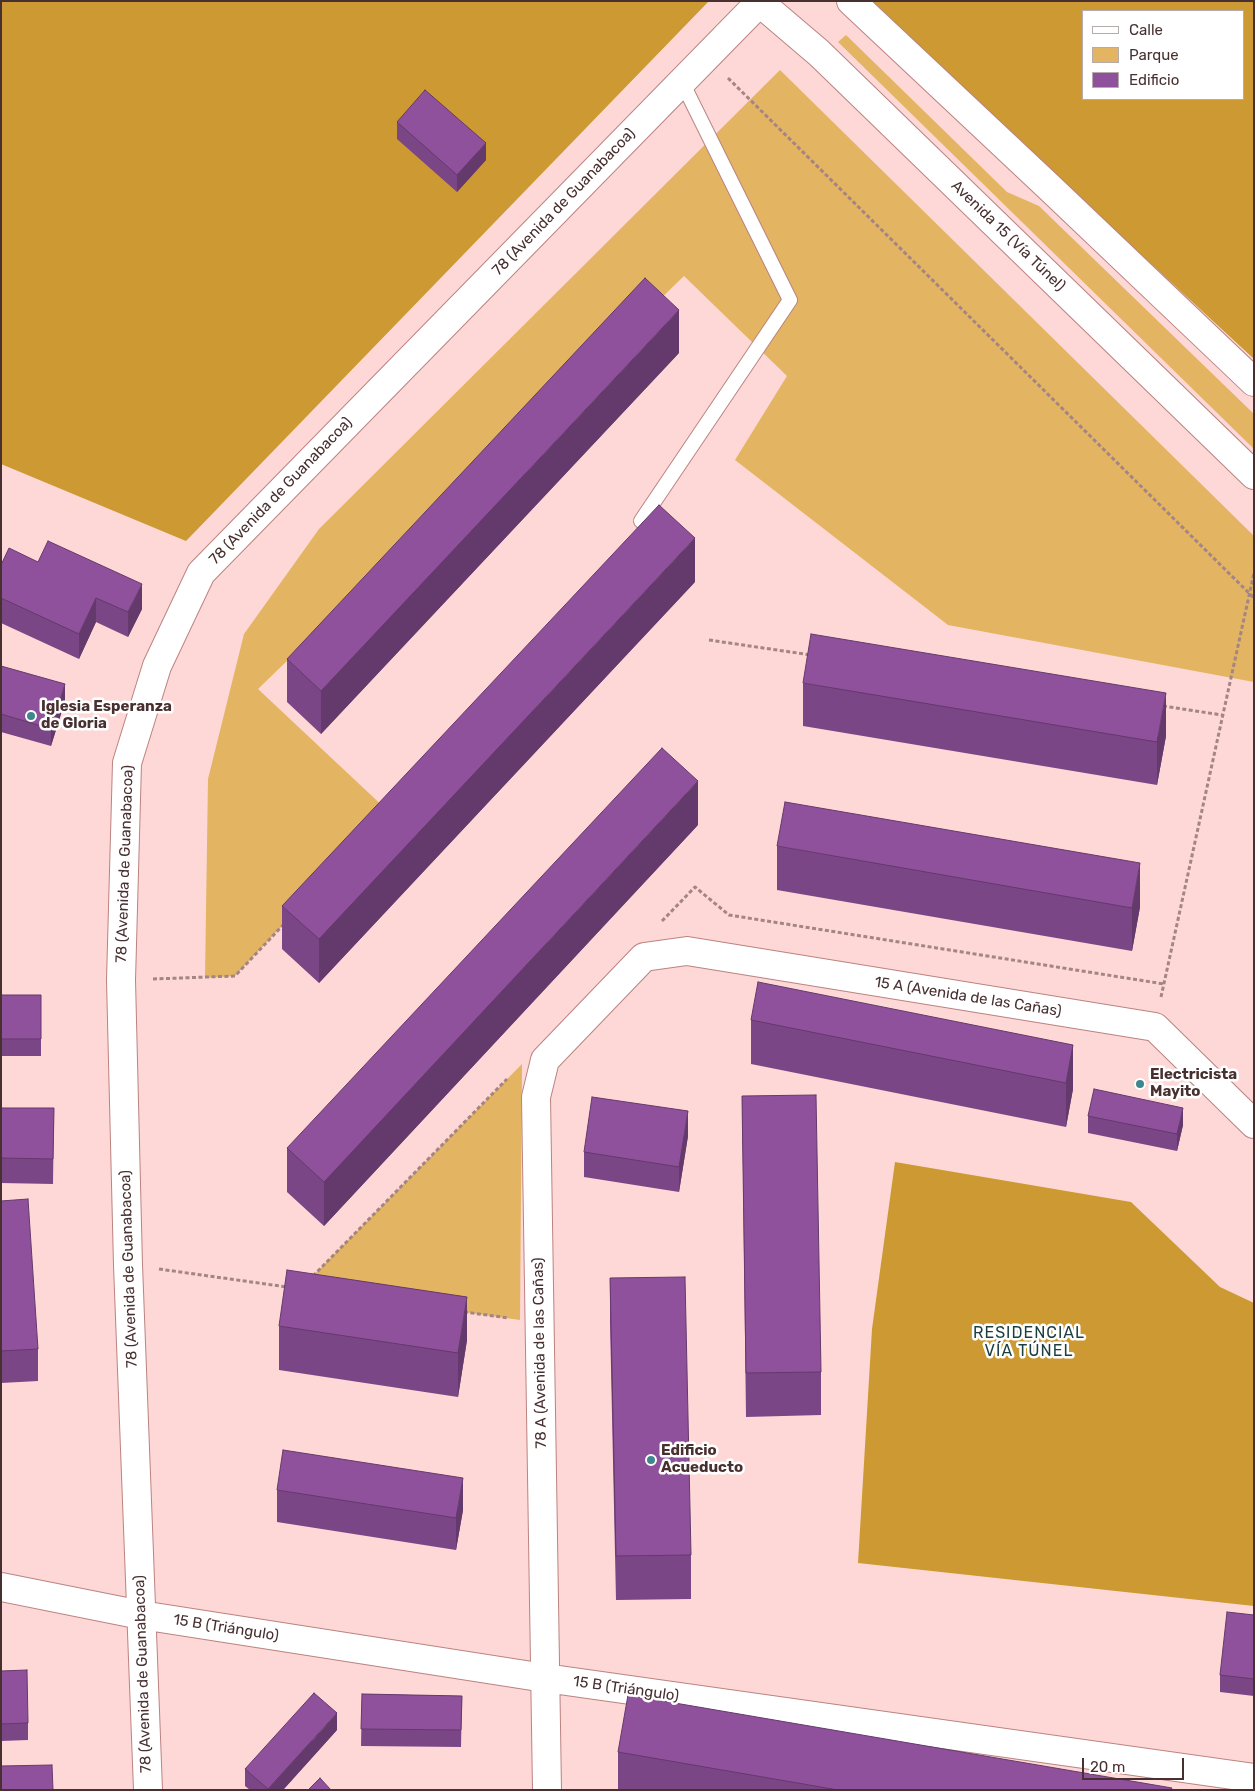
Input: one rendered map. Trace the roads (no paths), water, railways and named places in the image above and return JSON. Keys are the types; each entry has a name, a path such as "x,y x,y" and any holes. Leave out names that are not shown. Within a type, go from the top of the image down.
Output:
{"street":[{"path":"851,1 1254,382"},
{"name":"78 (Avenida de Guanabacoa)","path":"148,1790 140,1615 120,980 127,763 157,666 201,573 760,2"},
{"name":"Avenida 15 (Vía Túnel)","path":"760,2 819,53 1254,475"},
{"name":"15 A (Avenida de las Cañas)","path":"644,957 687,951 1155,1027 1254,1124"},
{"name":"78 A (Avenida de las Cañas)","path":"547,1790 536,1097 546,1060 644,957"},
{"name":"15 B (Triángulo)","path":"1,1587 140,1615 546,1678 1254,1778"}],"lane":[{"path":"641,521 790,300 682,82"}],"place":[{"name":"Iglesia Esperanza de Gloria","path":"31,716"},
{"name":"Electricista Mayito","path":"1140,1084"},
{"name":"Edificio Acueducto","path":"651,1460"}],"district":[{"name":"RESIDENCIAL VÍA TÚNEL","path":"1029,1342"}]}
